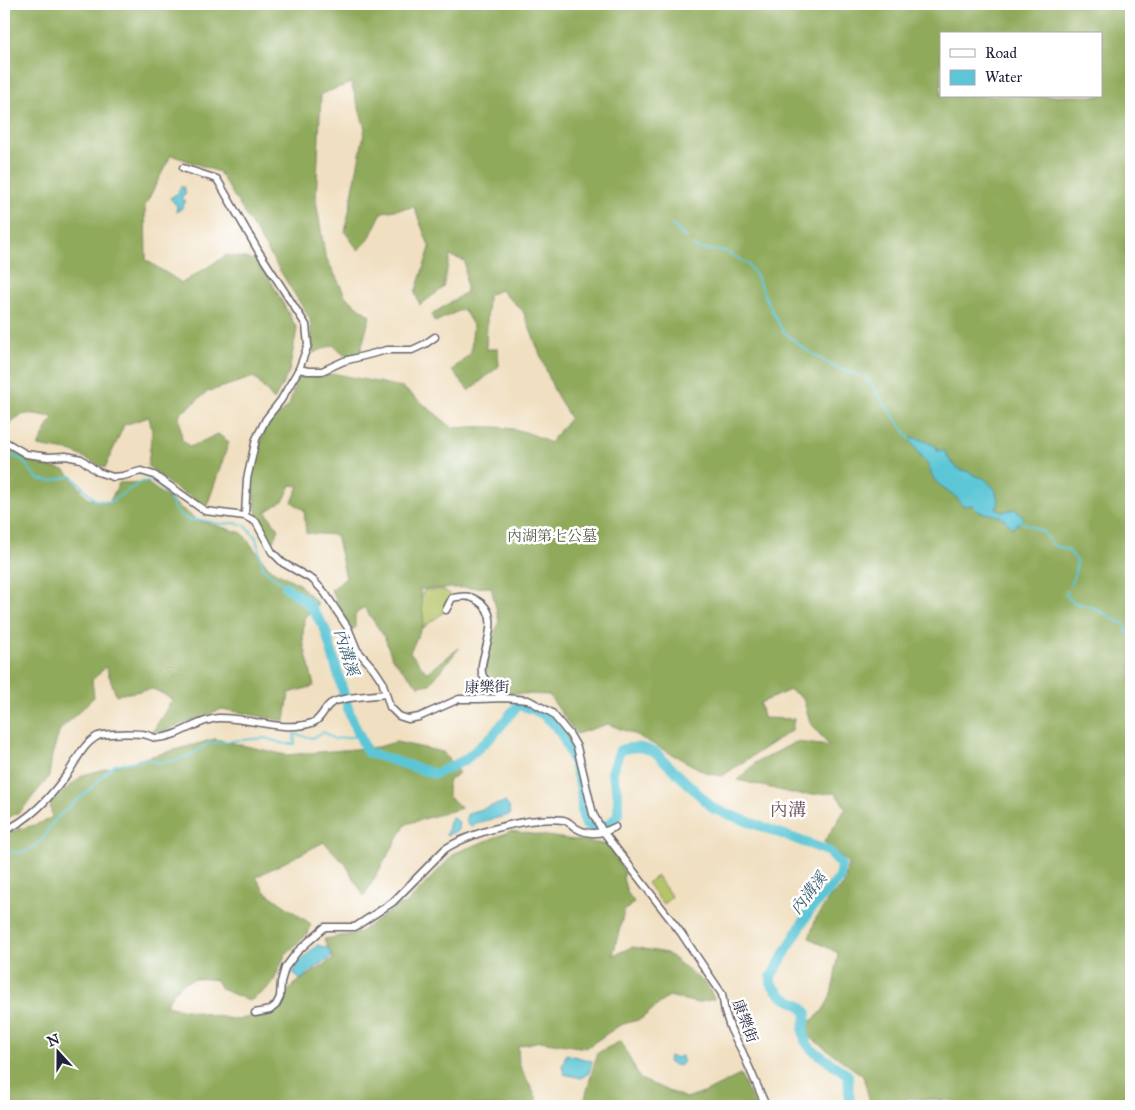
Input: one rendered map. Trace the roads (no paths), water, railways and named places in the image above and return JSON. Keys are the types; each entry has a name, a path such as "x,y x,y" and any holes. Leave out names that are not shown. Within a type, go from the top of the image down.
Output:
{"street":[{"path":"4,441 26,454 48,457 66,456 81,459 98,472 113,477 141,470 154,475 205,511 245,516 247,479 256,439 266,419 281,400 299,369 308,345 306,325 259,252 217,180 208,175 182,168"},
{"path":"299,369 322,371 344,361 387,350 412,350 435,337"},
{"name":"康樂街","path":"245,516 256,522 272,552 282,563 313,580 325,593 348,628 357,650 382,680 390,707 399,716 408,719 419,718 459,699 504,698 528,700 552,712 564,726 577,747 593,814 597,822 681,933 722,994 731,1030 766,1106"},
{"path":"446,610 452,598 463,596 476,599 485,605 489,612 490,629 482,669 483,676 504,698"},
{"path":"4,831 27,818 43,804 66,776 83,749 90,741 100,736 111,734 148,735 155,738 166,737 216,718 232,718 289,726 299,725 314,722 330,703 340,698 385,694"},
{"path":"255,1013 270,1010 276,1005 280,997 281,982 285,968 297,952 318,933 325,927 355,927 392,902 452,844 464,838 517,823 549,818 566,820 574,828 586,833 615,827"}],"water":[{"path":"180,187 184,187 186,194 182,195 182,200 186,201 181,209 176,212 177,206 170,198 178,193"},
{"path":"912,437 937,447 937,451 944,450 959,469 984,478 995,489 999,503 996,508 1002,512 1015,509 1024,517 1013,528 1000,516 979,512 972,505 963,506 956,497 933,478 929,467 913,444"},
{"path":"505,802 509,807 510,815 476,823 472,827 468,825 466,818 468,813"},
{"path":"452,817 459,822 458,830 446,835 449,827 448,824"},
{"path":"317,945 330,950 331,956 329,960 323,962 300,980 293,972 296,966"},
{"path":"566,1054 592,1061 589,1073 581,1078 564,1074 562,1067"},
{"path":"670,1056 675,1058 682,1056 683,1062 679,1066 669,1063 668,1059"}],"waterway":[{"path":"672,225 686,238"},
{"path":"693,245 698,249 725,251 748,264 755,274 783,331 803,348 833,366 859,376"},
{"path":"866,378 911,440"},
{"name":"內溝溪","path":"4,453 21,459 38,479 51,481 72,476 95,500 110,502 141,482 153,481 168,495 176,512 188,520 245,525 256,538 263,568 286,587"},
{"path":"1019,521 1042,531 1053,545 1068,550 1077,561 1070,586"},
{"name":"內溝溪","path":"286,587 309,604 325,629 350,715 367,752 435,774 465,760 493,735 518,705 530,708 548,719 561,734 566,744 581,788 582,810 586,825 593,827 605,825"},
{"path":"1067,591 1066,595 1073,602 1092,607 1124,624 1127,633 1131,631"},
{"path":"4,853 26,852 42,840 50,826 63,812 87,792 114,765 150,759 158,763 177,760 193,754 209,743 265,738 284,744 295,744 294,734 312,738 324,732 334,739 359,736"},
{"name":"內溝溪","path":"609,825 618,815 618,795 612,773 620,750 634,747 642,748 656,753 714,809 828,851 841,865 839,879 810,910 771,977 771,984 783,997 798,1004 807,1013 803,1030 805,1041"},
{"name":"內溝溪","path":"807,1044 811,1049 848,1075 850,1106"}],"district":[{"name":"內溝","path":"788,810"}],"park label":[{"name":"內湖第七公墓","path":"552,536"}]}
